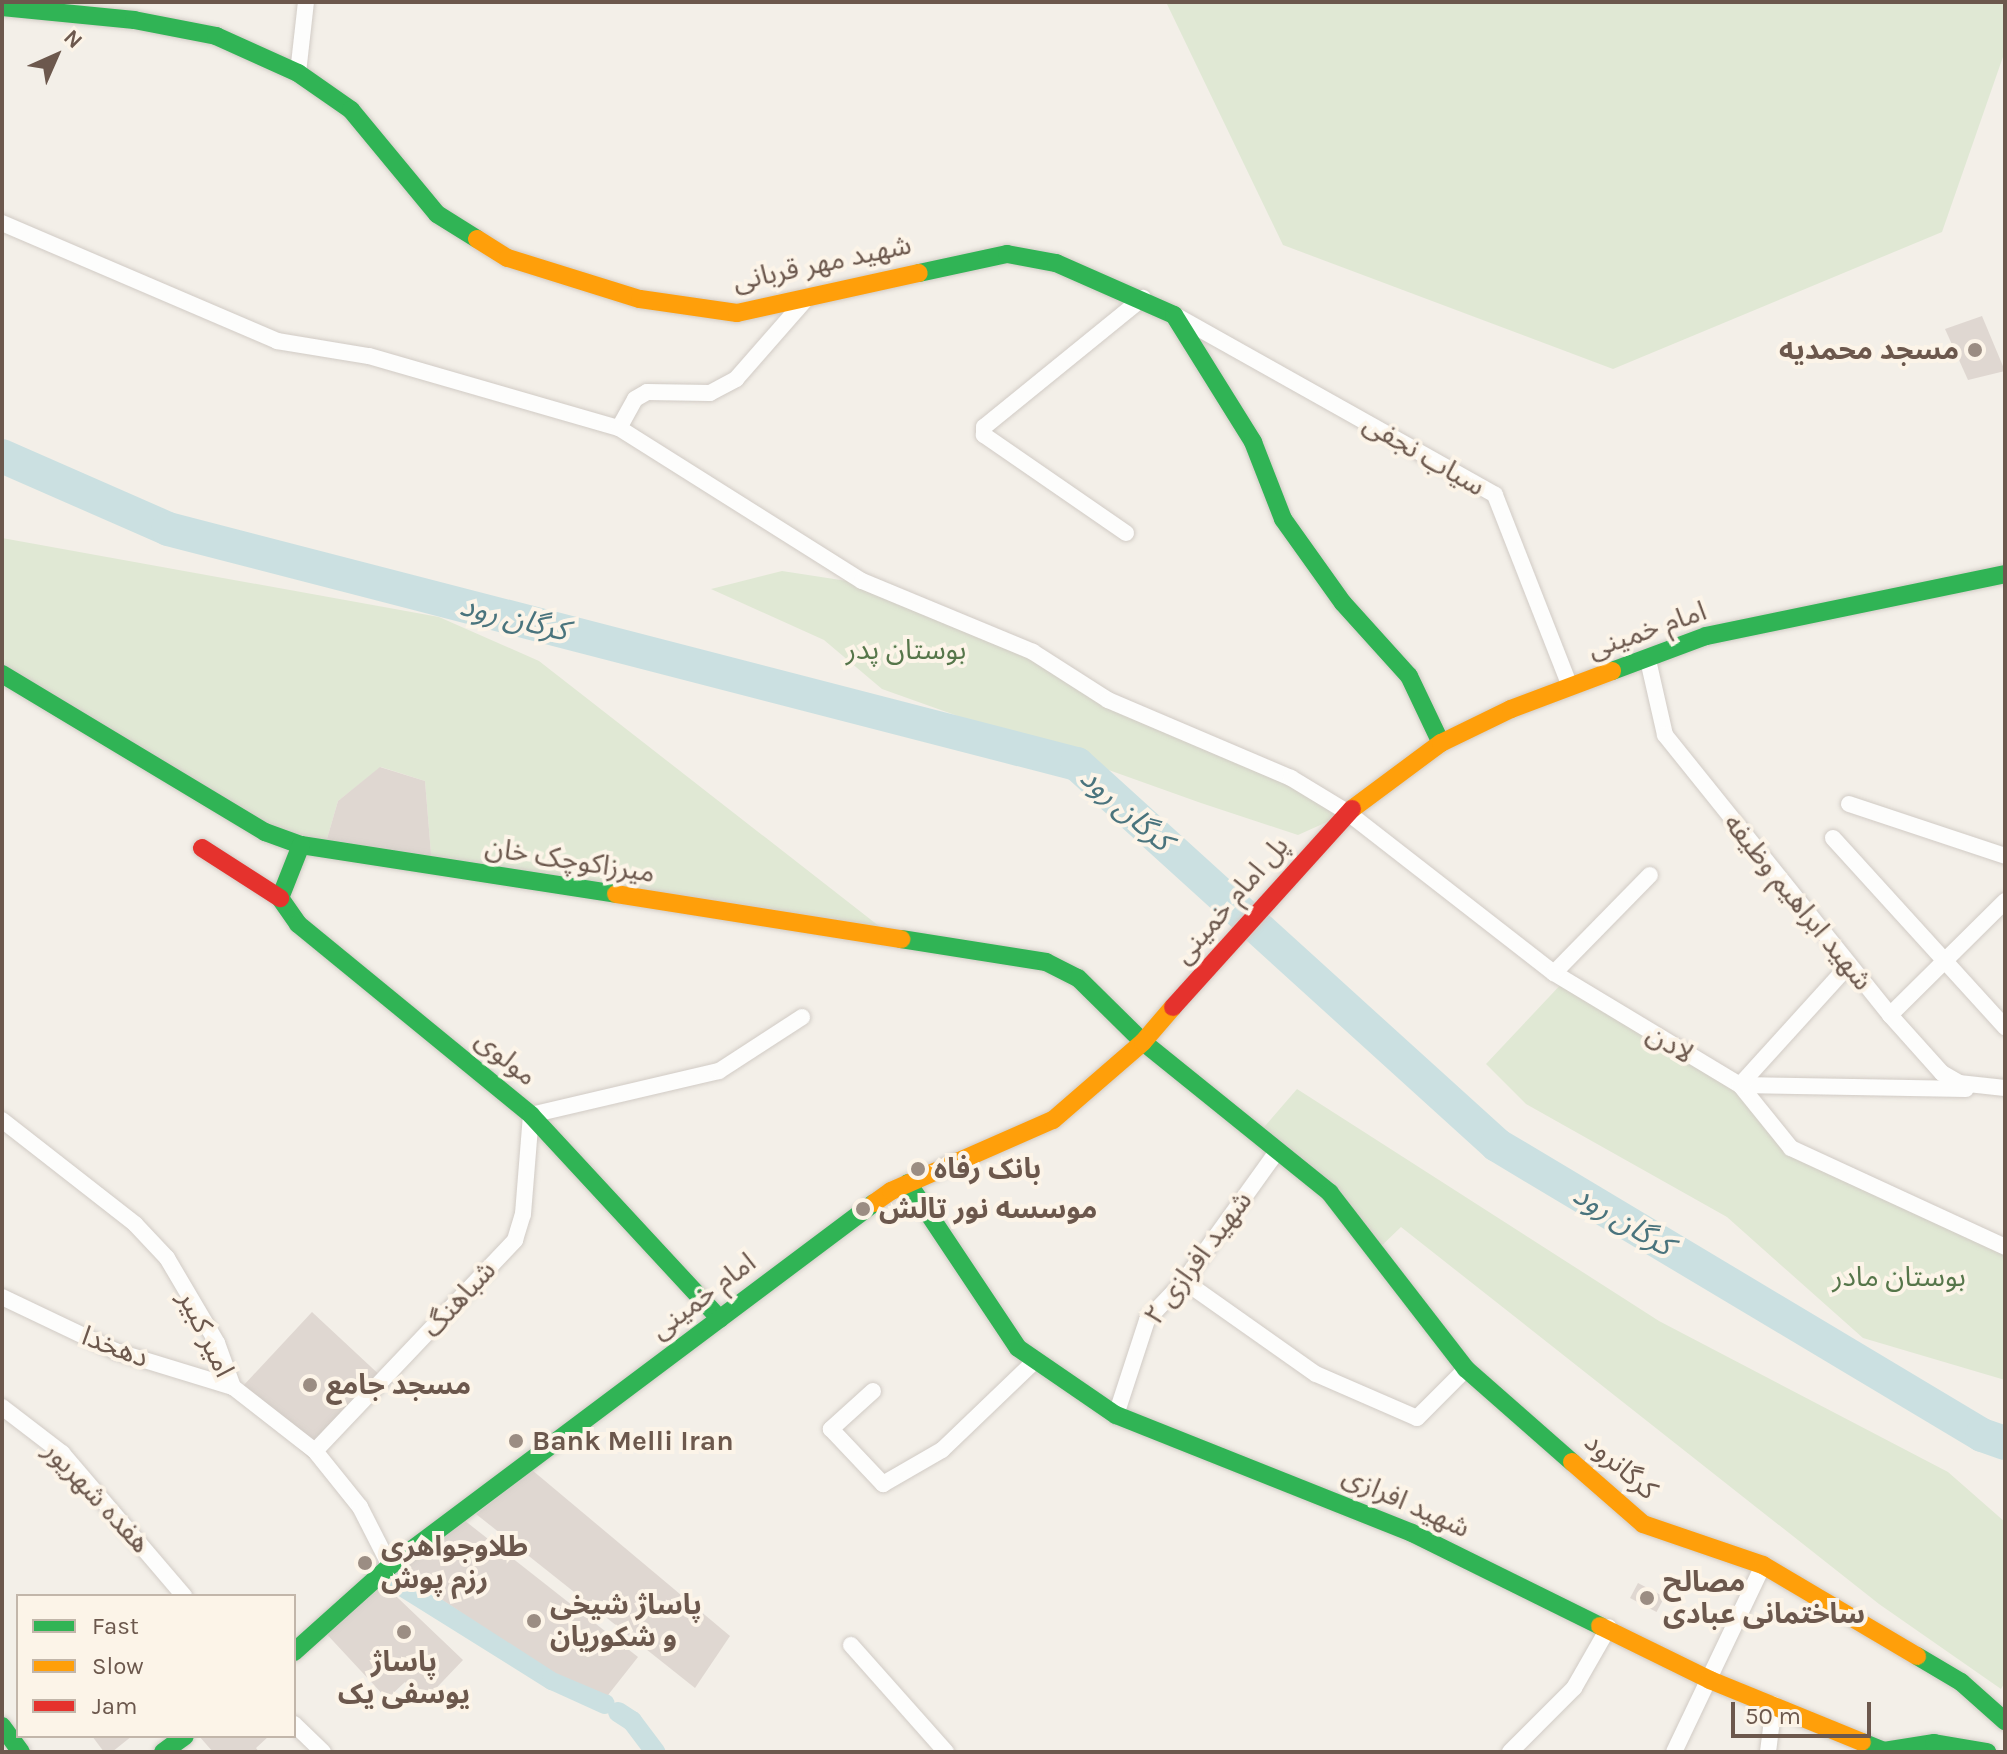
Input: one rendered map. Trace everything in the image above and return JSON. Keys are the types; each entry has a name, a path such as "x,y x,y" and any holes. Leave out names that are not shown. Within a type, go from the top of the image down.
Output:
{"street":[{"path":"298,73 306,2"},
{"name":"شهید مهر قربانی","path":"2,7 134,20 216,36 298,73 351,110 437,214 508,258 640,299 737,313 811,294 1007,254 1056,263 1143,298 1174,315 1253,442 1283,519 1343,603 1409,676 1441,743"},
{"name":"لادن","path":"2,223 277,341 369,356 619,428 862,581 1033,652 1108,700 1291,778 1554,973 1740,1085 1791,1148 2005,1247"},
{"path":"619,428 635,399 647,392 710,393 736,379 811,294"},
{"path":"1126,533 984,435 984,427 1143,298"},
{"name":"سیاب نجفی","path":"1174,315 1495,495 1570,686"},
{"name":"امام خمینی","path":"1343,816 1441,743 1570,686 1648,660 1706,636 2005,574"},
{"name":"شهید ابراهیم وظیفه","path":"1648,660 1665,735 1890,1015 1942,1073 1959,1083 2003,1089"},
{"name":"میرزاکوچک خان","path":"2,674 265,832 301,845 1046,962 1078,978 1143,1042 1276,1153"},
{"path":"1849,804 2005,856"},
{"name":"پل امام خمینی","path":"1165,1018 1343,816"},
{"path":"1833,838 2005,1027"},
{"path":"280,898 301,845"},
{"name":"مولوی","path":"202,848 280,898 298,924 531,1115 720,1319"},
{"path":"1554,973 1650,875"},
{"path":"1890,1015 2004,905"},
{"path":"1740,1085 1849,965"},
{"path":"531,1115 719,1071 802,1017"},
{"name":"امام خمینی","path":"296,1650 390,1566 720,1319 908,1183 1053,1120 1143,1042 1165,1018"},
{"path":"1740,1085 2003,1089"},
{"name":"شباهنگ","path":"315,1451 515,1240 523,1214 531,1115"},
{"name":"امیر کبیر","path":"2,1120 135,1224 167,1258 217,1343 233,1387 315,1451 360,1507 390,1566"},
{"name":"شهید افرازی ۲","path":"1116,1415 1147,1320 1184,1281 1276,1153"},
{"name":"کرگانرود","path":"1276,1153 1330,1193 1466,1369 1643,1524 1763,1565 1961,1682 1971,1725 1987,1752"},
{"name":"شهید افرازی","path":"908,1183 1018,1348 1116,1415 1412,1533 1609,1627 1710,1680 1884,1751 1934,1743 1971,1725"},
{"path":"1184,1281 1316,1374 1417,1418 1466,1369"},
{"name":"دهخدا","path":"2,1297 115,1351 233,1387"},
{"path":"873,1391 831,1429 883,1484 942,1450 1036,1360"},
{"name":"هفده شهریور","path":"2,1407 62,1453 182,1594"},
{"path":"1674,1752 1763,1565"},
{"path":"1510,1752 1574,1688 1609,1627"},
{"path":"851,1645 946,1752"},
{"path":"1768,1752 1774,1704"},
{"name":"کرگانرود","path":"1971,1725 2005,1721"},
{"path":"2,1726 21,1752"},
{"path":"296,1726 323,1752"},
{"path":"163,1752 182,1738"}],"green space":[{"path":"1166,2 2005,2 2005,51 1942,232 1613,369 1283,245"},
{"path":"2,538 439,617 539,661 893,937 432,866 425,781 381,767 338,801 324,849 301,845 2,673"},
{"name":"بوستان پدر","path":"782,571 860,583 1033,653 1347,813 1298,835 1201,803 882,689 824,640 711,589"},
{"name":"بوستان مادر","path":"1565,980 1739,1086 1791,1148 2005,1248 2005,1380 1863,1338 1727,1217 1526,1104 1486,1064"},
{"path":"1297,1089 1659,1321 1948,1472 2005,1522 2005,1682 2001,1689 1879,1604 1401,1227 1375,1252 1259,1133"}],"building":[{"name":"مسجد محمدیه","path":"1982,316 2005,371 1968,380 1945,329"},
{"path":"380,767 425,781 432,866 324,849 338,801"},
{"name":"مسجد جامع","path":"312,1312 384,1379 309,1459 238,1392"},
{"path":"532,1470 730,1636 695,1688 476,1514"},
{"name":"پاساژ شیخی و شکوریان","path":"464,1520 638,1657 608,1695 556,1673 396,1570"},
{"name":"پاساژ یوسفی یک","path":"377,1578 463,1660 423,1702 405,1682 387,1699 321,1628"},
{"name":"مصالح ساختمانی عبادی","path":"1638,1583 1664,1597 1657,1612 1630,1598"},
{"path":"94,1738 130,1738 112,1752 104,1752"},
{"path":"201,1738 267,1738 256,1748 259,1752 213,1752"}],"waterway":[{"name":"کرگان رود","path":"2,456 168,529 1077,764 1497,1145 1982,1435 2005,1443"},
{"path":"392,1580 552,1680 605,1704"},
{"path":"618,1712 632,1721 655,1752"}],"traffic: fast":[{"path":"2,7 134,20 216,36 298,73 351,110 437,214 477,239"},
{"path":"919,273 1007,254 1056,263 1174,315 1253,442 1283,519 1343,603 1409,676 1441,743"},
{"path":"1612,671 1706,636 2005,574"},
{"path":"2,674 265,832 301,845 616,894"},
{"path":"301,845 280,898 298,924 531,1115 720,1319"},
{"path":"901,939 1046,962 1078,978 1143,1042 1330,1193 1466,1369 1572,1462"},
{"path":"908,1183 1018,1348 1116,1415 1412,1533 1600,1626"},
{"path":"296,1650 390,1566 874,1203"},
{"path":"1917,1656 1961,1682 2005,1721"},
{"path":"2,1726 21,1752"},
{"path":"163,1752 182,1738"},
{"path":"1862,1742 1884,1751 1934,1743 1987,1752"}],"traffic: slow":[{"path":"477,239 508,258 640,299 737,313 919,273"},
{"path":"1352,809 1441,743 1511,709 1612,671"},
{"path":"616,894 901,939"},
{"path":"874,1203 891,1191 1053,1120 1143,1042 1173,1007"},
{"path":"1572,1462 1643,1524 1763,1565 1917,1656"},
{"path":"1600,1626 1710,1680 1862,1742"}],"traffic: jam":[{"path":"1173,1007 1352,809"},
{"path":"202,848 280,898"}],"place":[{"name":"مسجد محمدیه","path":"1975,350"},
{"name":"بانک رفاه","path":"918,1169"},
{"name":"موسسه نور تالش","path":"863,1209"},
{"name":"مسجد جامع","path":"310,1385"},
{"name":"Bank Melli Iran","path":"516,1441"},
{"name":"طلاوجواهری رزم پوش","path":"365,1563"},
{"name":"مصالح ساختمانی عبادی","path":"1647,1598"},
{"name":"پاساژ شیخی و شکوریان","path":"534,1621"},
{"name":"پاساژ یوسفی یک","path":"404,1632"}]}
